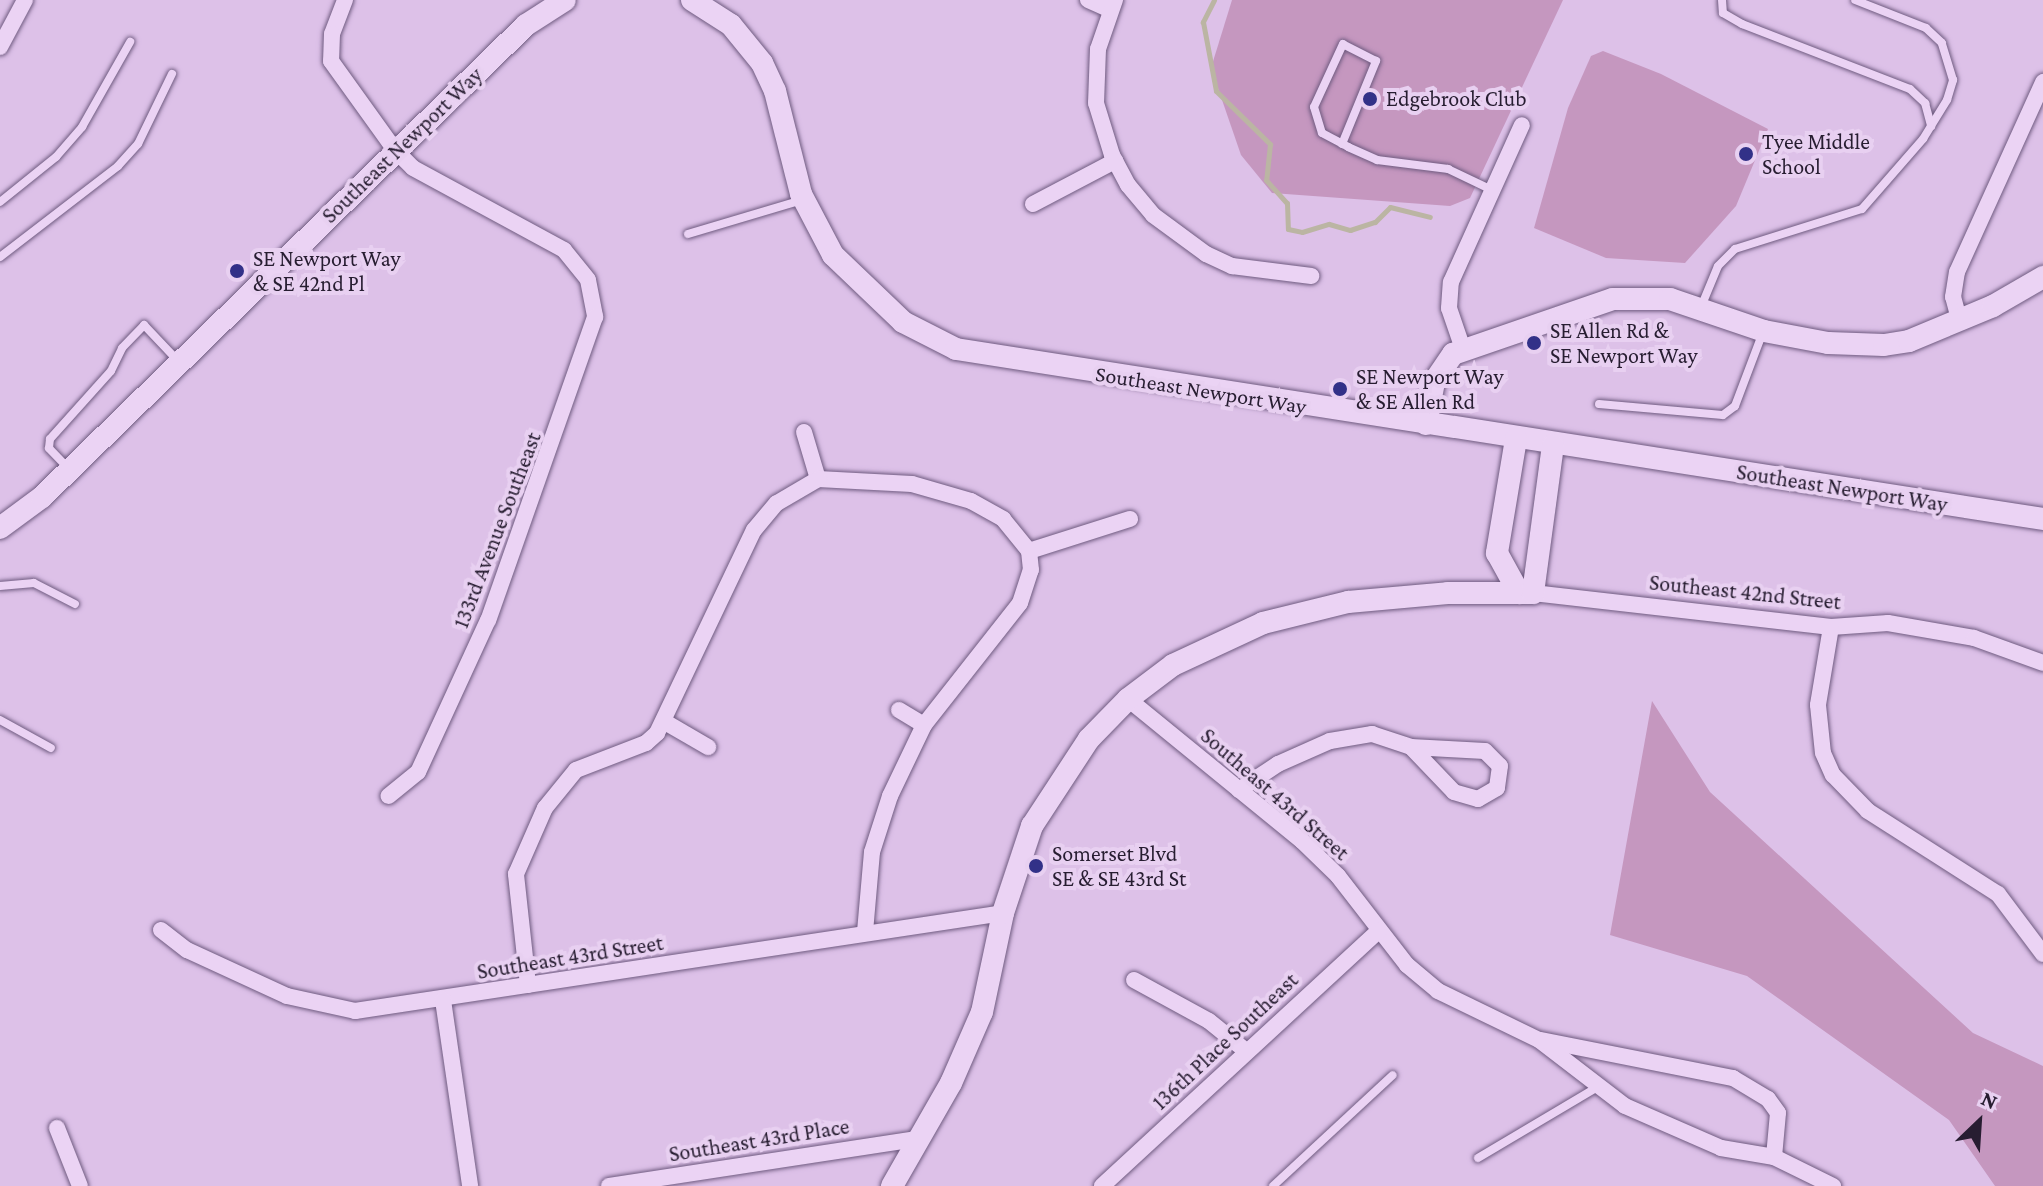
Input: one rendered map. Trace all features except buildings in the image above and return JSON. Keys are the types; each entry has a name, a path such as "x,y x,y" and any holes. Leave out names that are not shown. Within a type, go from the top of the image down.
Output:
{"main road":[{"name":"Southeast Newport Way","path":"0,528 69,470 526,25 565,0"},
{"name":"Southeast Newport Way","path":"706,3 748,42 762,63 775,91 803,200 822,237 852,276 903,322 956,349 1553,445 2043,519"},
{"path":"1426,424 1440,368 1463,349 1613,299 1654,297 1701,308 1764,331 1828,343 1884,345 1909,341 2043,277"},
{"path":"1469,593 1497,553 1516,439"},
{"path":"1526,593 1553,445"},
{"path":"1497,553 1526,593"},
{"path":"892,1186 951,1083 982,1012 1003,913 1045,800 1089,739 1128,699 1173,665 1263,623 1348,602 1469,593 1526,593"}],"street":[{"path":"0,47 25,0"},
{"path":"345,0 332,34 331,61 395,150"},
{"path":"1088,0 1112,5 1094,78 1102,129 1115,161 1153,215 1206,254 1232,266 1311,276"},
{"path":"1959,319 1953,297 1957,272 2043,82"},
{"path":"1463,349 1448,295 1522,125"},
{"name":"133rd Avenue Southeast","path":"388,796 418,772 488,620 592,336 593,298 576,262 541,235 413,168 395,150"},
{"path":"1033,204 1115,161"},
{"path":"804,432 818,479"},
{"path":"528,985 516,874 545,808 576,770 646,743 665,722 754,530 777,503 818,479 912,484 971,501 1003,519 1029,551 1031,570 1020,603 924,725 877,830 865,932"},
{"path":"1029,551 1130,519"},
{"name":"Southeast 42nd Street","path":"1526,593 1831,627 1888,623 1974,638 2043,663"},
{"path":"1831,627 1818,705 1823,753 1833,775 1868,811 1998,894 2043,954"},
{"name":"Southeast 43rd Street","path":"1128,699 1338,876 1407,965 1438,991 1539,1040 1596,1088 1721,1148 1774,1157 1833,1186"},
{"path":"899,710 924,725"},
{"path":"665,722 708,747"},
{"path":"1239,790 1278,764 1352,734 1372,734 1411,747 1485,751 1500,766 1497,788 1478,799 1454,792 1411,747"},
{"name":"Southeast 43rd Street","path":"161,930 187,950 309,1004 355,1011 1003,913"},
{"name":"136th Place Southeast","path":"1102,1186 1379,930"},
{"path":"1134,980 1209,1021 1246,1051"},
{"path":"443,1000 470,1186"},
{"name":"Southeast 43rd Street","path":"1539,1040 1733,1078 1768,1099 1778,1113 1774,1157"},
{"path":"57,1128 80,1186"},
{"name":"Southeast 43rd Place","path":"609,1186 682,1180 917,1139"}],"lane":[{"path":"1722,0 1723,13 1745,26 1910,89 1925,103 1931,126"},
{"path":"1701,308 1718,266 1735,249 1862,209 1931,126 1953,80 1942,43 1926,28 1855,0"},
{"path":"0,202 56,157 82,127 130,42"},
{"path":"1342,144 1376,61 1343,44 1314,107 1322,133 1342,144 1377,160 1448,169 1492,190"},
{"path":"0,257 118,166 138,144 172,74"},
{"path":"688,234 803,200"},
{"path":"69,470 49,448 50,439 111,371 122,348 144,325 179,362"},
{"path":"1599,404 1723,415 1735,406 1764,331"},
{"path":"0,586 34,583 75,604"},
{"path":"0,720 51,748"},
{"path":"1273,1186 1393,1075"},
{"path":"1478,1158 1596,1088"}],"shaded area":[{"name":"Edgebrook Club","path":"1232,0 1563,0 1470,198 1450,206 1272,193 1241,155 1211,68"},
{"path":"1603,51 1661,74 1768,129 1736,206 1685,263 1606,258 1534,228 1568,108 1591,56"},
{"path":"1652,701 1710,792 1973,1033 2043,1066 2043,1186 1995,1186 1949,1120 1747,976 1610,935"}],"waterway":[{"path":"1214,0 1203,22 1216,91 1270,144 1266,180 1287,203 1288,229 1302,232 1329,224 1350,230 1375,222 1390,207 1430,217"}],"place":[{"name":"Edgebrook Club","path":"1370,99"},
{"name":"Tyee Middle School","path":"1746,154"},
{"name":"SE Newport Way & SE 42nd Pl","path":"237,271"},
{"name":"SE Allen Rd & SE Newport Way","path":"1534,343"},
{"name":"SE Newport Way & SE Allen Rd","path":"1340,389"},
{"name":"Somerset Blvd SE & SE 43rd St","path":"1036,866"}]}
